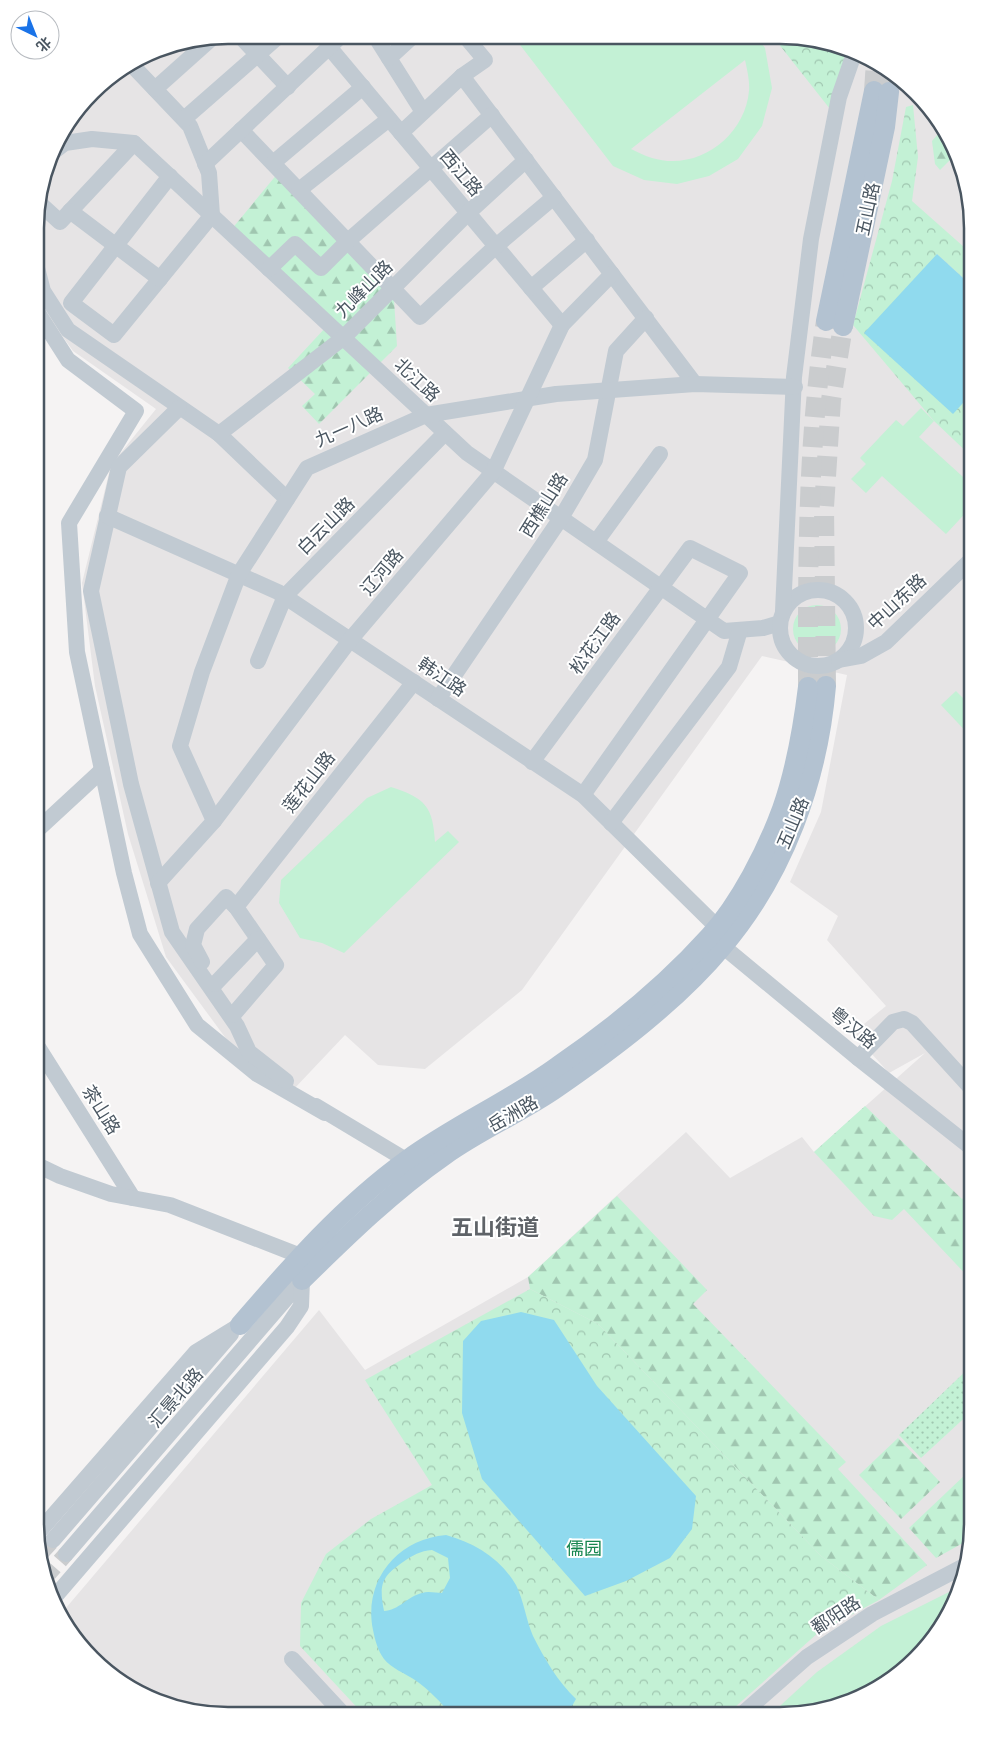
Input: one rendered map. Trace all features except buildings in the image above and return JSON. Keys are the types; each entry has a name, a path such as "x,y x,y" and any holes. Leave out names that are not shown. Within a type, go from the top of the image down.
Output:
{"main road":[{"name":"五山路","path":"834,323 881,92"},
{"name":"五山路","path":"717,936 755,867 782,809 817,686"},
{"name":"岳洲路","path":"300,1256 351,1207 406,1160 558,1067 657,988 717,936"},
{"name":"岳洲路","path":"302,1280 364,1221 425,1169 478,1134 531,1105 613,1046 684,986 717,936"},
{"name":"汇景北路","path":"240,1325 300,1256"}],"street":[{"path":"248,44 288,87"},
{"path":"184,120 270,44"},
{"path":"205,164 332,44"},
{"name":"西江路","path":"337,44 362,87 562,326"},
{"path":"380,44 423,112"},
{"path":"389,58 404,44"},
{"path":"401,133 462,76 485,60 472,44"},
{"path":"155,89 204,45"},
{"path":"781,617 790,600 801,593 814,589 826,590 838,595 848,604 854,615 856,628 854,640 848,651 839,660 828,665 815,666 803,663 792,656 784,647 780,635 781,617 795,387 794,377 811,239 839,97 852,59"},
{"path":"135,68 190,126 209,173 212,215 114,335 71,303 170,176"},
{"path":"462,76 696,384"},
{"path":"273,163 362,87"},
{"path":"269,269 296,244 321,268 348,241 432,170 492,115"},
{"path":"299,190 389,119"},
{"path":"242,130 420,317 496,246 554,197"},
{"path":"64,144 92,138 134,143"},
{"path":"45,208 60,222 134,143"},
{"name":"北江路","path":"134,143 467,453 724,631 763,628 781,617"},
{"name":"九峰山路","path":"219,434 343,338 468,213 526,160"},
{"path":"70,211 160,279"},
{"path":"531,288 587,240"},
{"name":"辽河路","path":"158,883 214,821 350,640 494,472 526,399 562,326 612,274"},
{"path":"44,293 68,330 219,434 287,499"},
{"name":"西樵山路","path":"438,699 561,518 596,460 616,351 646,318"},
{"path":"44,322 68,360 136,411 69,523 76,652 124,873 140,934 197,1024 257,1074 406,1160"},
{"name":"九一八路","path":"214,821 180,746 202,672 239,574 307,468 426,415 556,394 608,390 696,384 795,387"},
{"path":"179,408 118,467 90,592 131,784 172,932 235,1020"},
{"name":"白云山路","path":"258,661 285,596 445,433"},
{"path":"596,542 660,454"},
{"name":"韩江路","path":"108,516 285,596 583,795 717,936"},
{"name":"松花江路","path":"532,762 690,548 740,573 708,620"},
{"name":"中山东路","path":"839,660 861,656 886,642 964,567"},
{"path":"583,795 708,620"},
{"path":"611,823 729,667 740,630"},
{"name":"莲花山路","path":"236,907 414,682"},
{"path":"44,824 102,770"},
{"path":"235,1020 276,965 236,907 226,898 197,929 192,945 235,1020 250,1052 325,1112"},
{"name":"粤汉路","path":"717,936 858,1058 964,1142"},
{"path":"215,984 258,939"},
{"path":"858,1058 894,1022 904,1019 912,1023 964,1080"},
{"name":"茶山路","path":"44,1057 133,1198"},
{"path":"44,1171 111,1194 170,1205 319,1263"},
{"path":"58,1593 287,1327 302,1306 302,1280"},
{"name":"汇景北路","path":"66,1554 302,1280"},
{"path":"44,1526 196,1352 240,1325"},
{"name":"汇景北路","path":"53,1540 240,1325"},
{"name":"鄱阳路","path":"750,1707 808,1657 872,1614 959,1569"},
{"path":"292,1659 337,1707"}],"shaded area":[{"path":"216,44 804,45 828,50 872,68 902,89 919,106 940,136 958,180 964,216 964,1535 958,1571 940,1615 919,1645 902,1662 872,1683 828,1701 792,1707 204,1706 180,1701 136,1683 106,1662 89,1645 68,1615 65,1609 319,1310 365,1370 528,1277 686,1132 730,1178 802,1137 814,1152 925,1053 889,1073 853,1033 886,1006 827,940 838,916 790,882 821,812 847,675 762,656 522,990 425,1069 378,1065 345,1035 293,1090 230,1044 166,957 128,834 95,686 82,583 111,465 156,409 73,351 45,312 45,204 50,180 68,136 89,106 106,89 146,63 192,47"}],"green space":[{"path":"519,44 762,44 765,48 772,88 762,126 738,159 709,176 677,184 644,180 613,166","holes":["745,60 749,91 746,107 739,122 729,136 716,147 702,155 686,160 669,161 652,158 631,149"]},
{"path":"779,44 816,47 845,56 830,109"},
{"path":"913,105 918,157 912,201 964,247 964,279 937,254 953,413 964,401 964,449 934,421 853,325 892,181 906,107"},
{"path":"938,134 951,159 940,170 935,164 932,141"},
{"path":"278,173 393,284 397,346 319,424 302,406 315,394 288,368 326,327 226,236"},
{"path":"921,408 934,421 919,437 964,478 964,515 946,534 882,476 866,493 851,479 866,464 860,458 896,420 903,426"},
{"path":"812,605 822,605 834,612 841,624 841,634 834,646 822,653 812,653 804,649 797,642 793,634 793,624 797,616 804,609"},
{"path":"956,691 964,699 964,729 941,705"},
{"path":"391,787 412,795 425,805 432,820 435,842 448,831 459,842 344,953 322,943 300,938 279,903 281,880 367,798"},
{"path":"865,1106 962,1199 964,1197 964,1272 904,1209 892,1220 874,1216 814,1152"},
{"path":"617,1196 707,1290 693,1304 846,1462 838,1469 927,1565 879,1600 821,1556 598,1324 530,1289 528,1277"},
{"name":"儒园","path":"530,1289 598,1324 821,1556 879,1600 819,1632 735,1707 357,1707 300,1646 301,1603 326,1554 371,1519 432,1485 365,1380"},
{"path":"964,1373 964,1418 921,1458 899,1435"},
{"path":"898,1438 940,1482 901,1519 859,1475"},
{"path":"964,1476 963,1543 936,1558 909,1528"},
{"path":"951,1591 940,1615 919,1645 902,1662 872,1683 828,1701 804,1706 779,1707 817,1672 881,1626"}],"water":[{"path":"937,254 964,279 964,402 953,414 864,333"},
{"path":"521,1312 554,1320 597,1386 696,1496 692,1529 670,1558 626,1581 585,1596 482,1479 462,1413 463,1341 481,1321"},
{"path":"446,1535 477,1547 503,1567 519,1591 537,1644 557,1677 576,1699 572,1707 444,1707 415,1680 384,1659 378,1649 373,1630 371,1612 373,1595 379,1579 387,1566 399,1554 428,1538","holes":["432,1550 448,1558 450,1578 442,1593 422,1593 394,1609 384,1611 383,1582 390,1572 413,1555"]}],"tunnel":[{"path":"874,91 875,70"},
{"path":"889,92 890,81"},
{"path":"808,687 812,458 815,412 826,321"},
{"path":"826,686 824,507 831,400 843,326"},
{"path":"45,1548 53,1540"},
{"path":"50,1572 66,1554"}],"district":[{"name":"五山街道","path":"495,1227"}]}
